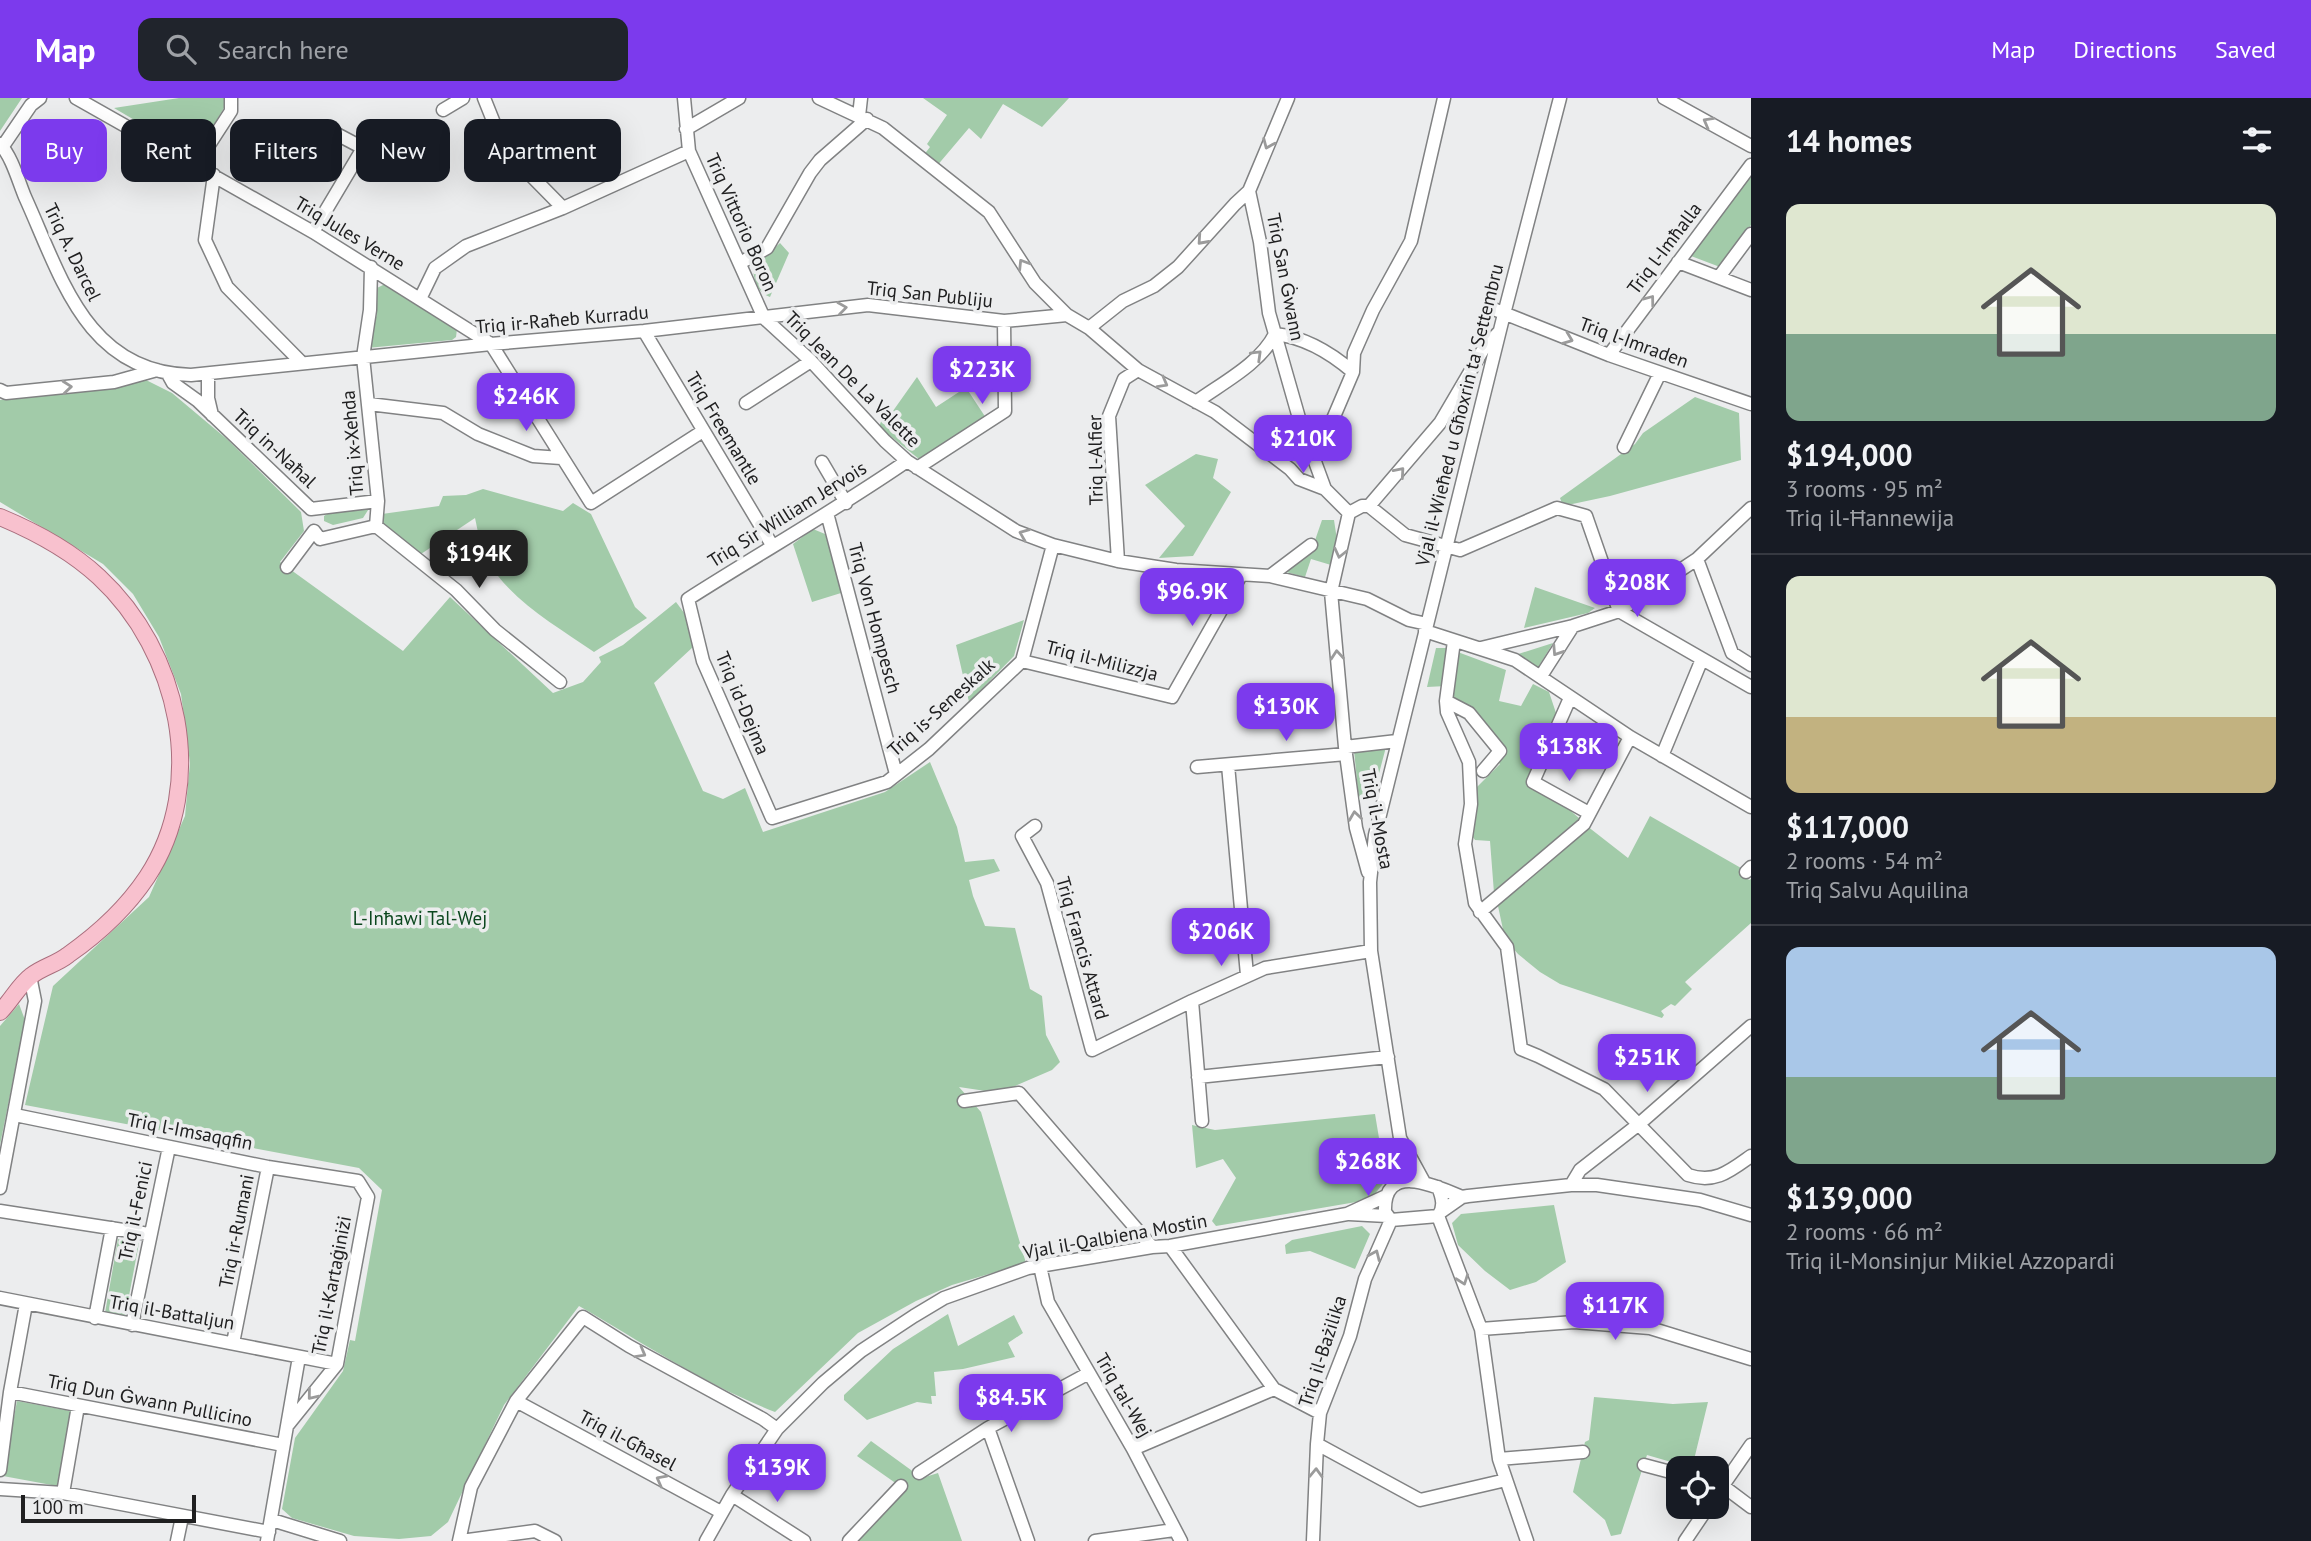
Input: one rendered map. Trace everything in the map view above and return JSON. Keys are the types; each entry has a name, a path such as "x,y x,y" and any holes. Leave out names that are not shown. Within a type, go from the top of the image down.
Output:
{"main road":[{"path":"0,517 61,547 101,578 141,629 168,689 177,722 181,776 173,825 148,876 130,900 67,957 30,976 0,1012"}],"street":[{"name":"Triq A. Darcel","path":"40,98 1,145 80,314 110,349 163,372"},
{"name":"Triq Jules Verne","path":"76,98 121,123"},
{"path":"216,133 230,111 231,98"},
{"path":"443,110 463,98"},
{"path":"484,98 504,148 563,208"},
{"name":"Triq Vittorio Boron","path":"684,98 689,151 764,318"},
{"path":"686,129 739,98"},
{"path":"819,98 883,128 989,212 1035,283 1067,315 1088,328 1138,370 1215,412 1290,469 1299,479 1325,489 1349,513 1362,506 1369,506 1405,535 1460,550 1558,508 1587,516 1619,611 1751,687"},
{"path":"861,98 863,117"},
{"path":"1088,328 1123,301 1154,286 1178,267 1249,191 1288,98"},
{"path":"1311,450 1321,447 1353,372 1354,353 1412,241 1444,98"},
{"name":"Vjal il-Wieħed u Għoxrin ta' Settembru","path":"1395,1185 1400,1138 1371,951 1370,882 1375,835 1560,98"},
{"path":"1664,98 1751,146"},
{"path":"740,263 767,248 820,160 863,117"},
{"path":"313,232 363,148 342,137"},
{"path":"420,299 435,268 466,246 563,208 689,151"},
{"name":"Triq l-Imħalla","path":"1609,355 1751,165"},
{"name":"Triq Jules Verne","path":"216,176 371,267 491,344"},
{"path":"213,182 205,240 227,287 302,363"},
{"name":"Triq San Ġwann","path":"1249,191 1260,242 1269,313 1299,418 1325,489"},
{"path":"1719,277 1751,234"},
{"path":"1678,262 1751,290"},
{"path":"363,357 370,310 371,267"},
{"name":"Triq San Publiju","path":"764,318 868,304 1004,321 1067,315"},
{"name":"Triq l-Imraden","path":"1491,308 1609,355 1751,404"},
{"name":"Triq ir-Raħeb Kurradu","path":"0,390 6,393 114,382 163,372 208,374 764,318"},
{"name":"Triq Jean De La Valette","path":"764,318 811,361 885,441 912,464 1016,531 1053,545 1118,561 1176,570 1270,576 1367,599 1454,640 1515,660 1630,737 1749,805"},
{"name":"Triq Sir William Jervois","path":"688,599 772,545 1005,411 1004,321"},
{"name":"Triq Freemantle","path":"644,331 772,545"},
{"path":"1369,506 1440,423 1484,348 1500,331"},
{"path":"1196,402 1244,367 1270,343 1275,334 1307,342 1353,372"},
{"path":"491,344 591,503 703,431"},
{"path":"114,382 125,357"},
{"name":"Triq ix-Xehda","path":"363,357 377,501 376,526"},
{"path":"746,402 811,361"},
{"name":"Triq l-Alfier","path":"1118,561 1110,416 1124,379 1138,370"},
{"name":"Triq in-Naħal","path":"163,372 198,401 311,509"},
{"path":"1624,447 1660,373"},
{"name":"Triq in-Naħal","path":"208,374 208,398 212,415"},
{"name":"Triq in-Naħal","path":"191,375 198,401"},
{"path":"369,404 443,413 478,435 522,452 533,456 561,458"},
{"path":"822,462 846,503"},
{"path":"377,501 311,509 314,531 320,539 376,526 456,590 495,630 560,682"},
{"path":"1481,648 1573,626 1619,611 1697,559 1751,508"},
{"name":"Triq Von Hompesch","path":"828,513 896,774"},
{"name":"Triq il-Mosta","path":"1349,513 1331,592 1356,828 1370,882"},
{"path":"287,567 314,531"},
{"name":"Triq is-Seneskalk","path":"772,818 887,782 929,749 1023,661 1053,545"},
{"path":"1270,576 1311,545"},
{"path":"1697,559 1732,653 1751,664"},
{"name":"Triq il-Milizzja","path":"1023,661 1172,697 1241,575"},
{"name":"Triq id-Dejma","path":"688,599 703,662 772,818"},
{"path":"1541,676 1573,626"},
{"path":"1454,640 1446,701 1447,712 1469,762 1471,804 1465,844 1475,903 1507,947 1521,1049 1604,1089 1688,1175 1707,1179 1725,1175 1751,1156"},
{"path":"1662,756 1702,659"},
{"path":"1570,698 1532,782 1589,813"},
{"path":"1446,701 1469,713 1500,751 1483,771"},
{"path":"1480,912 1584,824 1630,737"},
{"path":"1198,767 1346,751 1397,741"},
{"path":"1228,765 1247,975"},
{"path":"1749,805 1751,791"},
{"name":"Triq Francis Attard","path":"1035,826 1022,836 1047,883 1092,1050 1192,1001"},
{"path":"1202,1121 1192,1001 1265,968 1371,951"},
{"path":"0,1188 35,1001 30,976"},
{"path":"1571,1185 1580,1170 1639,1124 1751,1026"},
{"path":"1198,1077 1388,1057"},
{"path":"964,1101 1019,1093 1152,1247"},
{"name":"Triq l-Imsaqqfin","path":"15,1115 268,1167 358,1181"},
{"name":"Vjal il-Wieħed u Għoxrin ta' Settembru","path":"1400,1138 1424,1182"},
{"name":"Triq il-Fenici","path":"132,1325 169,1147"},
{"name":"Triq ir-Rumani","path":"233,1343 268,1167"},
{"name":"Triq il-Kartaġiniżi","path":"287,1426 337,1364 368,1197 358,1181"},
{"path":"1389,1218 1385,1212 1386,1196 1395,1185 1409,1181 1424,1182 1462,1197 1571,1185 1597,1185 1700,1200 1751,1215"},
{"path":"1438,1187 1443,1197 1440,1214 1481,1329 1499,1459 1527,1541"},
{"name":"Vjal il-Qalbiena Mostin","path":"706,1541 732,1495 777,1429 823,1382 914,1315 944,1298 1040,1266 1152,1247 1170,1247 1347,1214 1386,1196"},
{"path":"1440,1214 1462,1197"},
{"path":"0,1211 149,1234"},
{"name":"Vjal il-Qalbiena Mostin","path":"1347,1214 1389,1218 1440,1214"},
{"name":"Triq il-Bażilika","path":"1313,1541 1320,1413 1350,1336 1365,1279 1389,1218"},
{"path":"95,1318 112,1227"},
{"path":"1170,1247 1274,1389 1320,1413"},
{"name":"Triq tal-Wej","path":"1040,1266 1048,1301 1133,1449 1177,1536"},
{"name":"Triq il-Battaljun","path":"0,1298 337,1364"},
{"path":"0,1470 10,1392 26,1304"},
{"path":"555,1541 536,1531 460,1541 471,1487 516,1401 583,1317 629,1346 777,1429"},
{"path":"1481,1329 1574,1322 1650,1328 1751,1359"},
{"path":"269,1531 299,1357"},
{"path":"919,1473 988,1428 1089,1373"},
{"path":"1133,1449 1274,1389"},
{"name":"Triq Dun Ġwann Pullicino","path":"10,1392 283,1445"},
{"name":"Triq il-Għasel","path":"516,1401 721,1513"},
{"path":"64,1493 78,1406"},
{"path":"988,1428 1028,1541"},
{"path":"1317,1444 1420,1500 1506,1480"},
{"path":"1729,1475 1751,1445"},
{"path":"1499,1459 1583,1452"},
{"path":"1644,1465 1666,1471"},
{"path":"849,1541 901,1486"},
{"path":"0,1489 64,1493 182,1517 340,1541"},
{"path":"1729,1494 1751,1507"},
{"path":"732,1495 804,1541"},
{"path":"177,1541 182,1517"},
{"path":"1685,1541 1700,1519"},
{"path":"1095,1541 1177,1536"}],"green space":[{"path":"0,98 22,98 0,131"},
{"path":"179,98 224,98 224,108 216,121 216,119 133,119 114,108"},
{"path":"923,98 1069,98 1042,127 1003,104 981,139 969,128 936,167 923,156 930,147 927,144 947,115"},
{"path":"1751,174 1751,225 1720,267 1691,256"},
{"path":"780,243 789,253 770,297 761,292 756,283 753,261 768,254"},
{"path":"385,284 457,329 456,337 452,340 367,348 377,314 377,288"},
{"path":"959,350 977,376 965,386 986,418 919,459 879,427 882,419 888,418 917,377 936,407 959,392 939,361"},
{"name":"L-Inħawi Tal-Wej","path":"146,380 172,393 228,440 301,512 304,531 280,562 403,651 450,597 553,693 583,682 601,662 599,657 623,645 676,602 685,614 693,647 654,683 703,791 723,799 745,788 763,832 885,792 930,762 957,827 965,862 994,859 1000,871 969,880 973,896 985,926 1015,928 1030,989 1042,996 1046,1035 1060,1062 1052,1070 999,1093 959,1087 981,1112 1026,1263 952,1285 916,1301 858,1333 775,1412 700,1376 579,1306 504,1405 448,1522 431,1536 399,1539 354,1536 292,1518 282,1509 295,1438 343,1371 350,1340 355,1341 382,1190 359,1168 25,1105 53,986 149,897 185,816 190,763 181,694 159,637 133,594 103,564 0,502 0,400"},
{"path":"1695,397 1739,413 1741,460 1563,506 1560,498 1635,444 1643,433"},
{"path":"1196,454 1218,459 1213,478 1231,492 1193,556 1159,558 1185,526 1145,485"},
{"path":"483,489 563,511 573,503 591,514 635,607 647,618 594,652 535,611 508,588 485,555 475,518 421,554 383,526 382,514 439,506 443,496 466,495"},
{"path":"370,507 363,518 333,525 324,521 324,516 330,512"},
{"path":"1322,520 1334,520 1337,540 1331,565 1311,559 1305,577 1286,572 1304,553 1311,552"},
{"path":"813,529 825,534 841,583 841,593 812,602 793,544"},
{"path":"1535,587 1595,608 1588,613 1524,628"},
{"path":"1024,620 1014,656 969,702 956,645"},
{"path":"1553,643 1537,669 1512,656"},
{"path":"1436,648 1448,648 1446,686 1427,687"},
{"path":"1455,651 1506,670 1499,701 1521,706 1533,684 1549,692 1556,713 1526,785 1564,805 1580,819 1494,893 1490,841 1475,840 1470,833 1474,790 1500,764 1497,761 1502,749 1450,696"},
{"path":"1386,747 1372,800 1359,801 1354,750"},
{"path":"1650,816 1741,868 1749,880 1751,879 1751,923 1685,982 1692,989 1675,1006 1671,1004 1661,1011 1664,1015 1662,1018 1560,984 1540,972 1505,939 1498,906 1512,889 1587,826 1628,858"},
{"path":"19,1004 25,1020 0,1145 0,1026"},
{"path":"1375,1114 1386,1180 1374,1195 1362,1201 1216,1226 1212,1221 1236,1178 1223,1159 1196,1168 1192,1125 1215,1130"},
{"path":"1554,1205 1566,1262 1536,1282 1510,1290 1458,1245 1452,1223 1461,1214"},
{"path":"1362,1226 1370,1234 1355,1269 1310,1251 1286,1254 1285,1245 1292,1240"},
{"path":"118,1239 139,1243 125,1317 105,1313"},
{"path":"948,1314 958,1346 1014,1315 1023,1333 1008,1343 1015,1357 963,1369 934,1372 936,1396 931,1396 932,1404 917,1402 867,1420 844,1400 844,1395 893,1349"},
{"path":"1594,1397 1673,1404 1708,1402 1695,1456 1666,1456 1666,1460 1647,1455 1621,1534 1611,1536 1605,1520 1573,1492 1585,1442 1589,1440"},
{"path":"17,1401 71,1411 57,1486 3,1476"},
{"path":"871,1441 922,1478 938,1473 962,1541 857,1541 904,1489 857,1456"}]}
